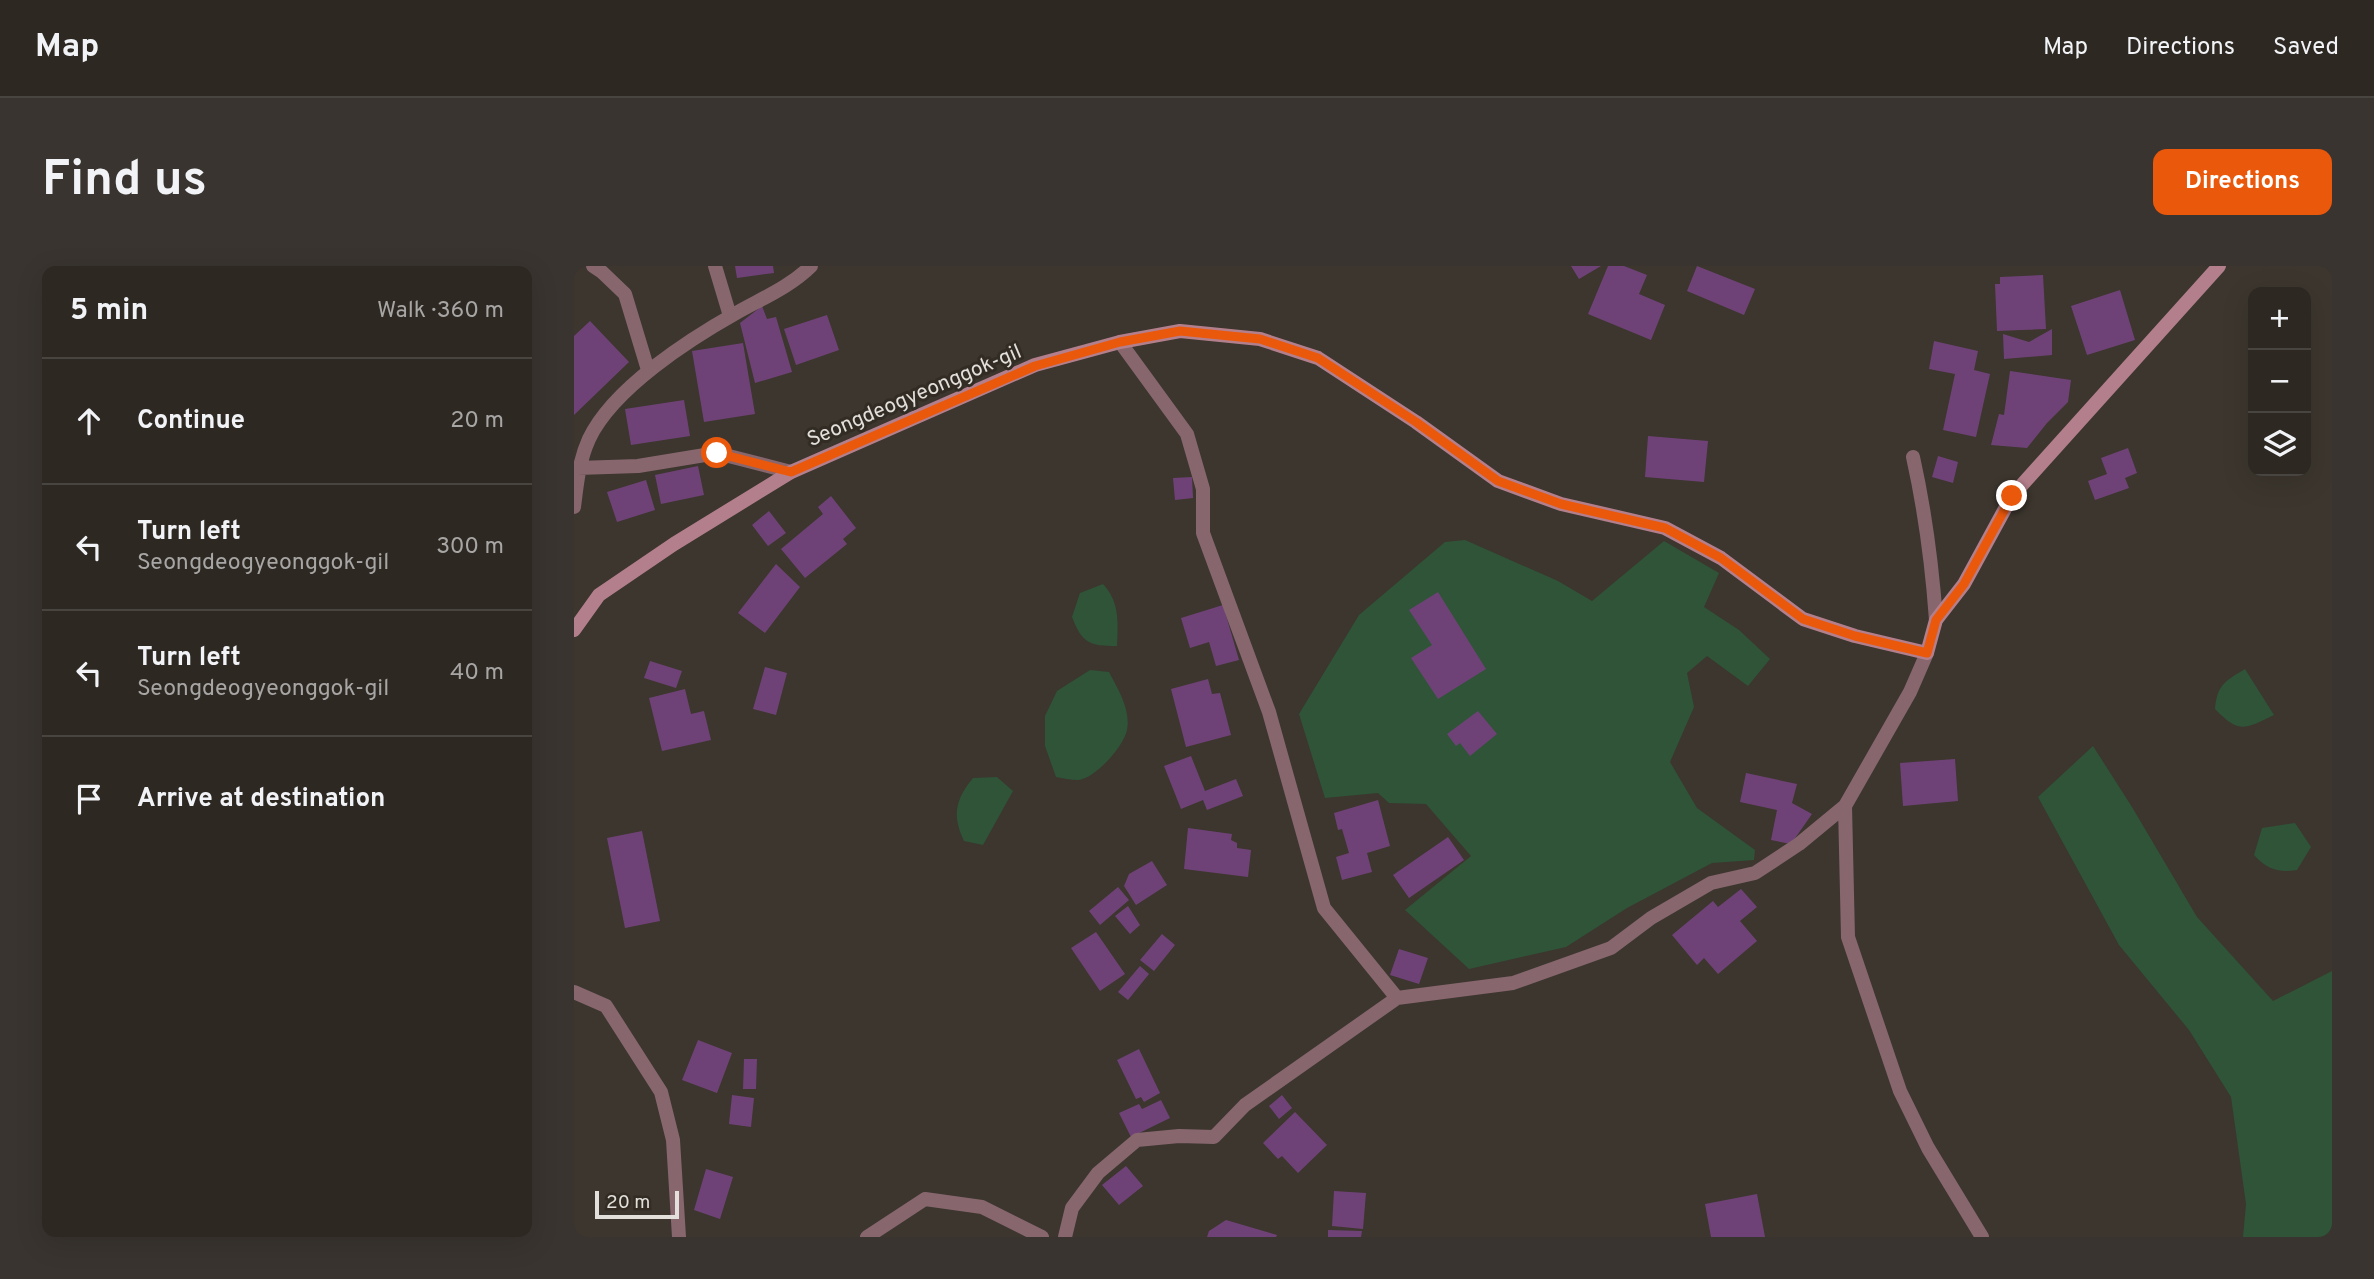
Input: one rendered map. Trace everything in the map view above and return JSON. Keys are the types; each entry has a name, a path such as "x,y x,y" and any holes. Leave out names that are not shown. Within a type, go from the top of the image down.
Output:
{"main road":[{"path":"1927,653 1936,620 1964,584 2012,496 2219,266"},
{"name":"Seongdeogyeonggok-gil","path":"574,629 599,595 674,544 791,472 1035,366 1120,342 1180,331 1260,339 1318,358 1416,422 1498,481 1561,504 1665,528 1721,558 1803,619 1855,636 1927,653"}],"street":[{"path":"593,266 625,294 648,370"},
{"path":"715,266 730,316"},
{"path":"574,507 579,468 590,438 609,407 648,370 730,316 800,277 811,266"},
{"path":"1120,342 1187,434 1203,489 1203,533 1269,712 1324,908 1397,998"},
{"path":"579,468 638,466 717,453 791,472"},
{"path":"1913,457 1927,524 1936,620"},
{"path":"1065,1237 1072,1208 1098,1173 1137,1140 1179,1136 1214,1137 1245,1105 1397,998 1513,983 1611,948 1651,918 1711,883 1755,873 1800,844 1845,806 1910,692 1927,653"},
{"path":"1845,806 1848,937 1900,1091 1928,1148 1982,1237"},
{"path":"574,992 606,1006 661,1092 673,1140 679,1237"},
{"path":"867,1237 925,1199 982,1206 1042,1237"}],"green space":[{"path":"1465,540 1558,581 1592,601 1664,541 1719,573 1704,607 1739,630 1770,659 1748,686 1707,656 1687,673 1694,707 1670,762 1697,808 1755,850 1754,860 1712,863 1627,908 1566,947 1469,969 1405,910 1471,856 1426,804 1389,803 1378,793 1325,798 1299,714 1359,615 1445,542"},
{"path":"1103,584 1115,605 1117,646 1093,644 1083,638 1072,617 1080,593"},
{"path":"2245,669 2274,715 2243,727 2230,722 2215,709 2223,684"},
{"path":"1090,670 1109,672 1120,693 1128,722 1125,737 1115,753 1092,774 1078,780 1056,777 1045,746 1045,716 1057,691"},
{"path":"2093,746 2197,917 2273,1001 2332,971 2332,1237 2243,1237 2246,1204 2231,1097 2189,1030 2119,945 2038,797"},
{"path":"997,777 1013,791 983,845 964,841 957,816 962,794 973,778"},
{"path":"2295,823 2311,847 2297,870 2273,869 2254,855 2262,828"}],"building":[{"path":"735,266 773,266 774,273 737,278"},
{"path":"1571,266 1601,266 1579,279"},
{"path":"1608,266 1624,266 1647,275 1639,294 1665,305 1651,340 1588,314"},
{"path":"1697,266 1755,289 1744,315 1687,291"},
{"path":"2043,275 2046,329 1997,331 1995,284 2000,284 2000,277"},
{"path":"2120,290 2135,340 2087,355 2071,306"},
{"path":"762,306 767,319 776,317 792,372 755,383 740,323"},
{"path":"827,315 839,350 796,365 784,329"},
{"path":"590,321 629,362 574,415 574,336"},
{"path":"2052,329 2052,355 2004,359 2003,334 2029,342"},
{"path":"1934,341 1978,351 1974,370 1990,374 1976,437 1943,430 1955,374 1929,369"},
{"path":"743,343 755,414 704,422 692,351"},
{"path":"2010,371 2071,380 2068,402 2027,448 1991,445 1999,414 2004,415"},
{"path":"684,400 690,436 631,445 625,409"},
{"path":"1648,436 1708,441 1704,482 1645,477"},
{"path":"2128,448 2137,473 2125,478 2129,488 2095,500 2088,481 2107,474 2101,458"},
{"path":"1938,456 1958,462 1953,483 1932,477"},
{"path":"698,466 704,495 661,504 655,475"},
{"path":"1192,477 1193,498 1175,500 1173,478"},
{"path":"646,480 655,510 617,522 607,492"},
{"path":"831,496 856,528 843,539 847,544 805,578 781,549 823,514 818,507"},
{"path":"769,511 786,533 768,546 752,525"},
{"path":"776,564 800,587 765,633 738,613"},
{"path":"1438,592 1486,669 1438,699 1411,658 1432,645 1409,610"},
{"path":"1223,605 1239,660 1216,666 1209,642 1190,648 1181,618"},
{"path":"650,661 682,671 676,688 644,678"},
{"path":"765,667 787,673 776,715 753,709"},
{"path":"1208,679 1212,694 1220,693 1231,735 1186,747 1171,689"},
{"path":"685,689 691,714 704,711 711,740 662,751 649,698"},
{"path":"1478,711 1497,734 1470,756 1460,743 1456,746 1447,734"},
{"path":"1191,756 1205,791 1236,779 1243,796 1207,810 1203,800 1181,809 1164,766"},
{"path":"1955,759 1958,801 1903,806 1900,763"},
{"path":"1746,773 1797,784 1792,803 1812,814 1791,844 1771,840 1777,810 1740,802"},
{"path":"1378,800 1390,846 1367,853 1372,872 1342,880 1336,857 1349,853 1342,829 1338,830 1334,813"},
{"path":"1188,828 1232,834 1231,840 1237,843 1237,848 1251,850 1248,877 1184,869"},
{"path":"642,831 660,921 625,928 607,838"},
{"path":"1448,837 1464,860 1409,898 1393,875"},
{"path":"1152,861 1167,885 1136,905 1124,886 1129,874"},
{"path":"1118,887 1129,900 1100,925 1089,911"},
{"path":"1741,889 1757,907 1740,921 1757,941 1718,974 1704,958 1697,965 1672,935 1713,901 1718,907"},
{"path":"1128,906 1140,925 1130,934 1115,916"},
{"path":"1096,932 1125,974 1100,991 1071,948"},
{"path":"1162,934 1175,945 1154,971 1140,960"},
{"path":"1399,949 1428,958 1419,984 1390,975"},
{"path":"1140,966 1149,974 1128,1000 1118,992"},
{"path":"698,1040 732,1053 717,1093 682,1080"},
{"path":"1139,1049 1160,1093 1144,1102 1141,1097 1136,1099 1117,1060"},
{"path":"744,1059 757,1059 756,1089 743,1089"},
{"path":"732,1095 754,1098 751,1127 729,1124"},
{"path":"1282,1095 1292,1108 1279,1119 1269,1106"},
{"path":"1161,1100 1170,1118 1131,1137 1119,1113 1139,1104 1142,1109"},
{"path":"1295,1112 1327,1145 1298,1173 1282,1156 1278,1159 1263,1143"},
{"path":"1126,1166 1143,1186 1119,1205 1102,1185"},
{"path":"706,1169 733,1177 720,1219 694,1210"},
{"path":"1334,1191 1366,1193 1363,1229 1332,1226"},
{"path":"1757,1194 1765,1237 1711,1237 1705,1204"},
{"path":"1226,1220 1277,1235 1207,1237 1209,1231"},
{"path":"1328,1230 1362,1231 1361,1237 1328,1237"}],"route":[{"path":"717,453 791,472 1035,366 1120,342 1180,331 1260,339 1318,358 1416,422 1498,481 1561,504 1665,528 1721,558 1803,619 1855,636 1927,653 1936,620 1964,584 2012,496"}]}
